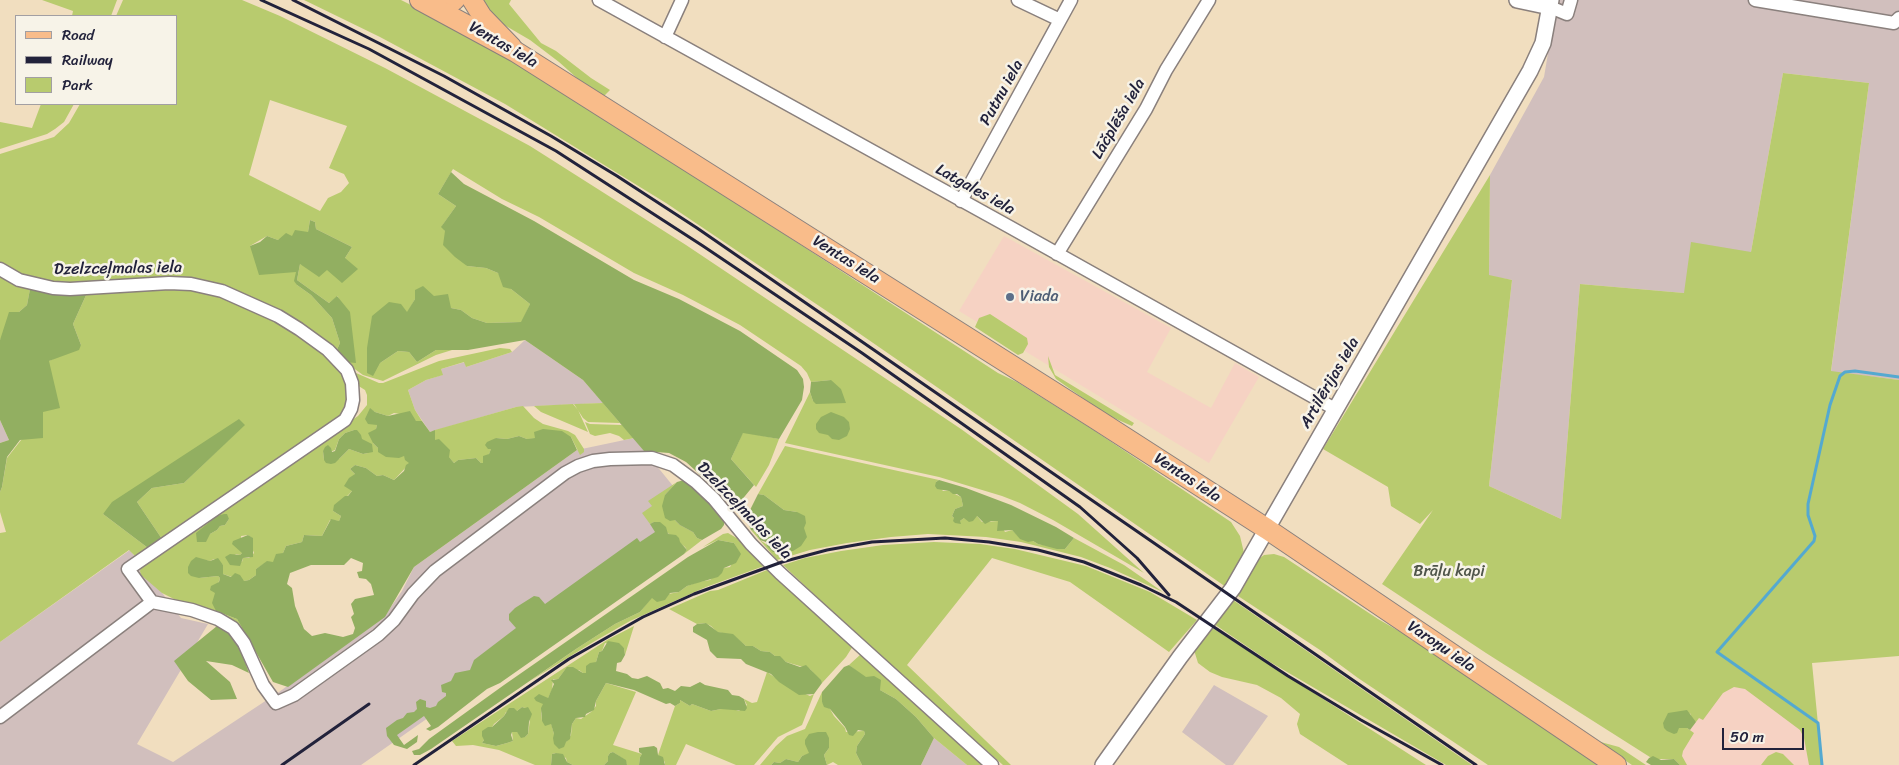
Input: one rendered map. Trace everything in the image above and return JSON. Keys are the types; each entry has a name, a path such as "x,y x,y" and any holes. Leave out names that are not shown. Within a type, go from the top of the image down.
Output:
{"highway":[{"name":"Ventas iela","path":"420,0 446,3 516,52 1267,529"},
{"name":"Varoņu iela","path":"1267,529 1616,765"}],"main road":[{"path":"472,0 482,16 516,52"}],"street":[{"name":"Latgales iela","path":"599,0 1335,409"},
{"path":"665,37 682,0"},
{"path":"1018,0 1060,20"},
{"name":"Putnu iela","path":"961,201 1071,0"},
{"name":"Lāčplēša iela","path":"1057,254 1146,109 1166,70 1209,0"},
{"path":"1517,0 1550,3 1567,14 1571,0"},
{"path":"1756,0 1894,23 1899,18"},
{"name":"Artilērijas iela","path":"1103,765 1180,657 1233,588 1530,71 1543,43 1550,3"},
{"name":"Dzelzceļmalas iela","path":"0,269 19,280 53,288 70,289 149,283 191,284 208,287 236,296 278,316 313,339 339,360 347,370 352,383 353,400 345,420 128,569 152,602 192,610 218,619 232,628 244,643 263,685 276,703 294,695 378,635 394,620 413,594 435,571 565,473 593,461 652,458 673,464 696,482 714,499 751,544 780,573 992,765"},
{"path":"0,717 152,602"}],"shaded area":[{"path":"1557,0 1899,0 1899,380 1831,372 1869,83 1783,73 1751,252 1684,293 1580,284 1561,519 1489,486 1512,280 1489,276 1490,175 1544,77"},
{"path":"1004,236 1171,328 1147,372 1211,408 1235,363 1259,377 1209,463 959,311"},
{"path":"525,340 583,380 603,403 516,407 430,432 415,410 408,390 426,380 442,375 441,369 465,362 466,367 512,352"},
{"path":"0,420 9,440 0,443"},
{"path":"634,438 704,524 361,765 0,765 0,642 130,550 181,618 208,624 137,744 173,762 279,692 386,614 402,591 414,567 577,450"},
{"path":"1724,657 1818,723 1822,765 1662,765"},
{"path":"1214,685 1268,716 1233,765 1226,765 1182,732"},
{"path":"934,738 967,765 921,765"}],"green space":[{"path":"42,0 117,0 111,15 72,15 73,11"},
{"path":"123,0 242,0 280,16 385,68 530,146 686,245 961,429 1078,514 1144,573 1053,520 1002,496 939,477 785,443 810,392 813,401 831,380 811,382 801,366 740,325 683,295 634,273 539,217 502,199 453,169 438,194 456,206 442,226 467,266 486,268 498,273 511,289 530,304 522,322 487,323 472,318 461,310 451,308 434,296 415,299 380,363 398,351 409,352 417,362 436,350 452,350 436,355 383,381 363,375 345,362 338,296 329,303 297,280 300,264 326,270 345,258 352,247 316,229 315,222 310,220 308,232 278,240 267,236 250,246 296,272 297,285 311,295 332,318 340,343 335,354 230,289 45,283 0,266 0,154 54,137 69,123 79,105 178,105 178,15 116,15","holes":["270,100 347,126 329,168 344,174 349,183 341,192 328,198 320,211 249,175"]},
{"path":"304,0 401,0 471,35 724,195 998,373 1017,382 1092,429 1231,522 1240,536 1244,553 1243,560 1226,587 837,318 666,203 505,104 380,37"},
{"path":"477,0 511,0 509,4 541,43 556,51 610,90 604,96 587,87 530,40 494,19"},
{"name":"Brāļu kapi","path":"1783,73 1869,83 1831,371 1899,380 1899,656 1812,663 1822,765 1809,765 1804,738 1800,730 1745,689 1734,687 1723,693 1703,720 1699,718 1696,722 1692,719 1690,713 1679,728 1687,728 1694,733 1683,751 1682,756 1687,765 1680,765 1674,759 1653,759 1486,653 1382,584 1433,510 1420,524 1391,506 1388,487 1323,449 1490,175 1489,275 1512,280 1489,486 1561,519 1580,284 1684,293 1691,242 1751,252"},
{"path":"41,105 73,105 64,122 47,134 0,149 0,122 32,128"},
{"path":"451,172 464,184 534,221 634,280 679,299 740,331 797,370 803,379 802,400 779,439 743,433 731,459 754,485 736,507 686,462 669,453 644,451 583,380 525,340 468,350 436,350 417,362 409,352 398,351 380,363 373,376 367,373 367,348 372,316 389,302 401,304 407,312 415,299 415,290 423,286 434,296 448,294 451,308 461,310 472,318 487,323 521,322 530,304 511,289 503,287 498,273 486,268 467,266 443,245 445,231 441,227 456,206 438,194"},
{"path":"310,220 315,222 316,229 352,247 345,258 358,269 342,283 327,270 319,277 300,264 297,280 329,303 337,296 350,312 356,363 345,362 335,354 340,343 332,318 311,295 297,285 294,281 296,272 259,275 250,246 260,242 267,236 278,240 286,233 292,236 295,230 308,232"},
{"path":"0,274 30,289 27,305 19,312 0,340"},
{"path":"130,287 209,291 283,323 312,343 341,369 350,397 342,416 162,539 137,502 152,488 184,483 244,425 103,514 148,548 136,557 129,550 0,642 0,533 6,532 0,512 0,492 7,458 43,412 49,361 81,345 73,324 87,293"},
{"path":"30,289 55,295 87,293 73,324 81,345 79,350 49,361 60,408 43,412 43,438 20,440 7,457 0,492 0,443 9,440 0,420 0,340 9,312 19,312 27,305"},
{"path":"990,314 1027,338 1028,344 1023,353 1018,355 975,327 979,318"},
{"path":"500,348 510,349 512,352 466,367 464,362 441,369 443,375 426,380 408,390 415,410 422,421 416,421 394,413 388,416 370,409 377,425 373,443 378,448 404,456 410,463 394,480 383,475 377,476 366,468 355,465 350,469 355,474 352,491 333,511 341,516 339,521 330,520 322,536 304,535 302,542 286,546 283,553 273,563 267,562 256,569 256,575 249,580 244,581 223,574 223,565 214,559 210,561 203,560 199,578 218,576 220,578 215,593 216,611 237,619 250,641 162,593 141,575 142,565 156,554 358,416 367,405 367,395 365,390 357,385 352,374 356,373 383,383 439,361","holes":["354,430 362,440 368,453 363,454 349,449 339,459 324,460 323,451 331,448 330,452 335,450 339,439 345,433","217,516 229,519 225,525 220,526 210,534 201,530","248,535 252,538 254,553 249,558 243,558 242,562 235,554 240,555 242,553 241,536"]},
{"path":"1048,356 1055,375 1134,423 1132,426 1107,415 1056,379 1049,367"},
{"path":"831,380 841,389 846,403 816,404 810,392 811,382"},
{"path":"603,403 620,423 588,422 574,404"},
{"path":"573,404 578,410 588,432 541,412 534,406"},
{"path":"523,406 534,418 543,424 568,431 575,435 584,452 580,455 571,437 527,439 519,436 507,439 496,438 484,463 481,463 476,458 458,460 454,463 434,440 435,430"},
{"path":"370,408 375,412 388,416 410,411 416,421 422,421 430,432 435,430 435,440 439,439 450,450 449,457 454,463 458,460 476,458 483,463 483,456 489,454 491,449 488,449 485,445 487,442 496,438 507,439 519,436 527,439 535,438 534,432 543,429 562,431 571,437 577,450 414,567 385,617 288,687 273,682 237,619 216,611 212,603 215,593 210,590 211,586 219,582 220,578 218,576 199,578 191,576 188,573 188,567 196,557 210,561 218,558 223,565 223,574 231,577 235,573 240,575 244,581 249,580 256,575 256,569 267,561 273,562 276,554 283,553 286,546 302,542 304,535 322,536 331,519 339,521 341,516 333,511 334,505 352,491 344,486 349,478 355,474 350,469 355,465 366,468 377,476 383,475 394,480 404,471 409,463 405,460 404,456 399,458 386,457 378,452 378,448 368,433 376,429 377,425 368,424 365,419","holes":["351,558 363,563 362,571 357,572 359,578 366,579 371,584 374,595 355,599 351,604 354,614 351,617 355,628 353,634 343,637 325,633 312,636 304,629 295,606 292,588 287,584 290,573 311,565 344,565"]},
{"path":"831,412 844,417 849,422 850,429 847,436 839,440 819,433 816,429 816,424 821,417"},
{"path":"239,419 245,425 184,483 152,488 137,502 162,539 148,548 103,514 112,502"},
{"path":"585,422 590,424 622,425 634,438 624,440 610,433 595,436 590,434"},
{"path":"357,430 362,439 372,444 373,452 363,454 349,449 335,463 326,463 323,451 325,447 328,445 332,452 335,451 339,439 345,433"},
{"path":"743,432 779,439 769,465 756,487 731,459"},
{"path":"785,446 939,480 936,482 943,491 949,491 961,497 963,506 955,509 952,516 960,521 964,518 977,516 982,522 998,521 1005,532 1012,530 1020,538 1038,544 1065,549 1074,538 1124,565 1163,592 1081,557 1021,542 986,537 928,534 891,537 810,550 777,560 751,530 755,531 760,540 779,553 785,550 797,512 784,510 764,495 758,494"},
{"path":"684,480 724,520 724,525 721,529 702,540 675,520 670,521 665,518 662,506 665,495 677,482"},
{"path":"939,480 1011,505 1074,538 1065,549 1057,549 1020,539 1012,530 997,531 998,521 991,521 985,524 977,516 973,521 969,522 964,518 960,521 961,524 955,523 952,516 955,509 963,506 961,497 949,491 937,489 935,486"},
{"path":"677,482 665,495 675,520 702,540 684,554 687,550 685,547 654,522 650,524 642,513 652,506 648,501"},
{"path":"758,494 764,495 784,510 797,512 805,516 806,523 804,528 807,537 801,546 793,551 773,552 766,542 760,540 755,531 751,530 746,518"},
{"path":"227,514 229,519 225,525 220,526 210,534 206,542 197,542 196,533 217,516"},
{"path":"660,522 666,527 668,534 676,535 679,538 687,550 684,554 500,683 487,689 438,727 430,731 426,729 431,726 424,716 397,735 404,745 418,735 417,742 407,749 394,745 387,736 386,728 403,718 407,713 414,712 417,709 416,702 420,699 426,701 426,707 436,706 446,696 446,693 442,692 441,685 451,681 455,673 470,670 474,660 516,628 509,620 509,614 515,608 534,596 539,597 545,604 637,538 640,542 655,532 650,524"},
{"path":"728,533 740,540 764,566 706,587 630,621 530,681 615,624 640,612 652,597 679,592 687,586 710,580 724,568 730,567 739,552 734,543 718,540 703,547 723,534"},
{"path":"248,535 253,538 253,557 243,558 240,566 230,565 225,557 230,554 240,555 242,553 232,544 233,541"},
{"path":"718,540 734,543 741,554 736,563 724,568 718,577 687,586 679,592 670,593 665,600 657,602 652,598 640,612 615,624 576,649 431,749 420,755 414,755 412,751 419,749 429,739 504,685 688,557"},
{"path":"934,542 980,544 1015,549 1086,566 1150,592 1197,620 1169,652 1070,582 992,558 907,665 1011,765 1003,765 875,652 783,565 805,558 841,551 883,545"},
{"path":"1274,554 1284,557 1378,619 1411,638 1603,765 1488,765 1235,594 1255,562 1264,555"},
{"path":"767,570 853,646 846,657 822,683 810,669 786,662 770,652 761,651 753,646 746,646 733,635 717,632 705,623 697,624 669,609 710,591 718,590"},
{"path":"1233,600 1472,765 1446,765 1270,662 1214,624"},
{"path":"706,623 718,632 733,634 746,646 753,646 761,651 770,652 775,656 780,656 786,662 800,667 806,665 822,683 814,694 799,695 779,682 771,674 746,664 741,659 717,658 710,651 707,640 693,632 693,627 697,624"},
{"path":"217,626 226,630 240,648 249,673 232,665 206,661 230,682 237,699 211,700 188,681 174,661"},
{"path":"634,626 625,655 624,648 605,643 602,651 599,652 596,662 586,673 579,670 565,670 558,679 553,679 552,690 548,698 545,698 541,713 542,721 551,723 554,734 566,742 571,735 572,724 576,718 581,719 591,712 596,706 596,701 606,683 636,692 613,745 642,754 639,765 627,765 625,760 613,752 610,753 608,761 604,765 573,765 567,762 566,758 556,753 552,754 551,765 535,765 499,750 473,745 456,746 452,741 607,640","holes":["522,707 525,708 530,720 528,734 525,737 517,732 512,732 513,741 496,746 482,743 494,724 506,712 517,711"]},
{"path":"1211,627 1426,765 1348,765 1300,734 1297,724 1300,714 1281,698 1257,685 1222,677 1210,672 1198,663 1194,650"},
{"path":"608,641 619,643 624,648 625,655 621,662 617,663 616,671 638,679 647,676 660,683 663,689 668,688 675,691 681,686 690,687 700,682 705,685 728,690 732,695 739,696 744,699 747,708 745,711 721,709 711,711 692,704 690,706 680,700 680,703 675,706 634,690 606,683 596,701 594,710 586,714 585,717 576,718 572,724 570,739 564,747 559,749 554,744 551,724 545,726 542,721 541,708 543,704 534,698 539,694 548,698 554,684 551,680 558,679 567,667 573,667 586,673 586,666 596,662 599,652 602,651"},
{"path":"861,654 985,765 967,765 934,738 916,717 896,699 880,690 849,665"},
{"path":"849,665 866,677 874,676 881,680 880,690 896,699 916,717 934,738 921,765 862,765 856,753 857,746 865,734 864,731 858,730 853,736 849,735 845,727 830,709 824,707 822,702 822,692 844,667"},
{"path":"767,672 789,687 810,696 814,694 802,725 778,737 754,765 736,765 686,744 676,765 665,765 665,762 658,755 675,706 680,703 680,700 690,706 692,704 711,711 733,709 739,711 747,705 744,699 752,703 757,702"},
{"path":"822,692 822,702 830,709 846,732 864,731 865,734 857,746 856,753 862,765 838,765 833,762 827,765 824,755 829,748 802,756 798,762 786,759 780,763 774,762 771,765 760,765 787,736 805,729"},
{"path":"522,707 528,707 532,714 528,734 525,737 521,738 517,732 512,732 513,741 496,746 482,743 484,740 482,731 492,727 504,716 509,708 514,708 517,711"},
{"path":"1687,710 1696,722 1690,730 1679,728 1677,733 1674,734 1664,728 1663,723 1668,713"},
{"path":"826,732 829,738 829,748 824,755 827,765 771,765 774,762 780,763 786,759 798,762 802,756 809,753 805,740 809,734"},
{"path":"1597,741 1619,747 1646,765 1632,765"},
{"path":"654,746 657,748 658,755 663,757 665,765 639,765 642,754 639,752 639,748"},
{"path":"613,752 626,760 627,765 604,765 608,761 610,753"},
{"path":"1776,752 1783,754 1794,765 1761,765 1768,756"},
{"path":"552,754 563,754 567,762 573,765 551,765"},
{"path":"1653,756 1661,760 1674,759 1680,765 1651,765 1646,762"}],"waterway":[{"path":"1822,765 1818,723 1717,652 1814,541 1815,536 1808,515 1808,504 1830,405 1840,376 1845,372 1855,371 1899,377"}],"railway":[{"path":"261,0 369,49 556,151 703,246 862,353 1080,507 1137,558 1169,595"},
{"path":"293,0 444,76 551,136 617,176 697,228 1476,765"},
{"path":"414,765 569,659 643,617 694,594 782,562 827,550 872,542 945,538 989,542 1038,550 1084,562 1141,585 1176,602 1288,676 1361,720 1442,765"},
{"path":"282,765 369,704"}],"place":[{"name":"Viada","path":"1010,297"}]}
